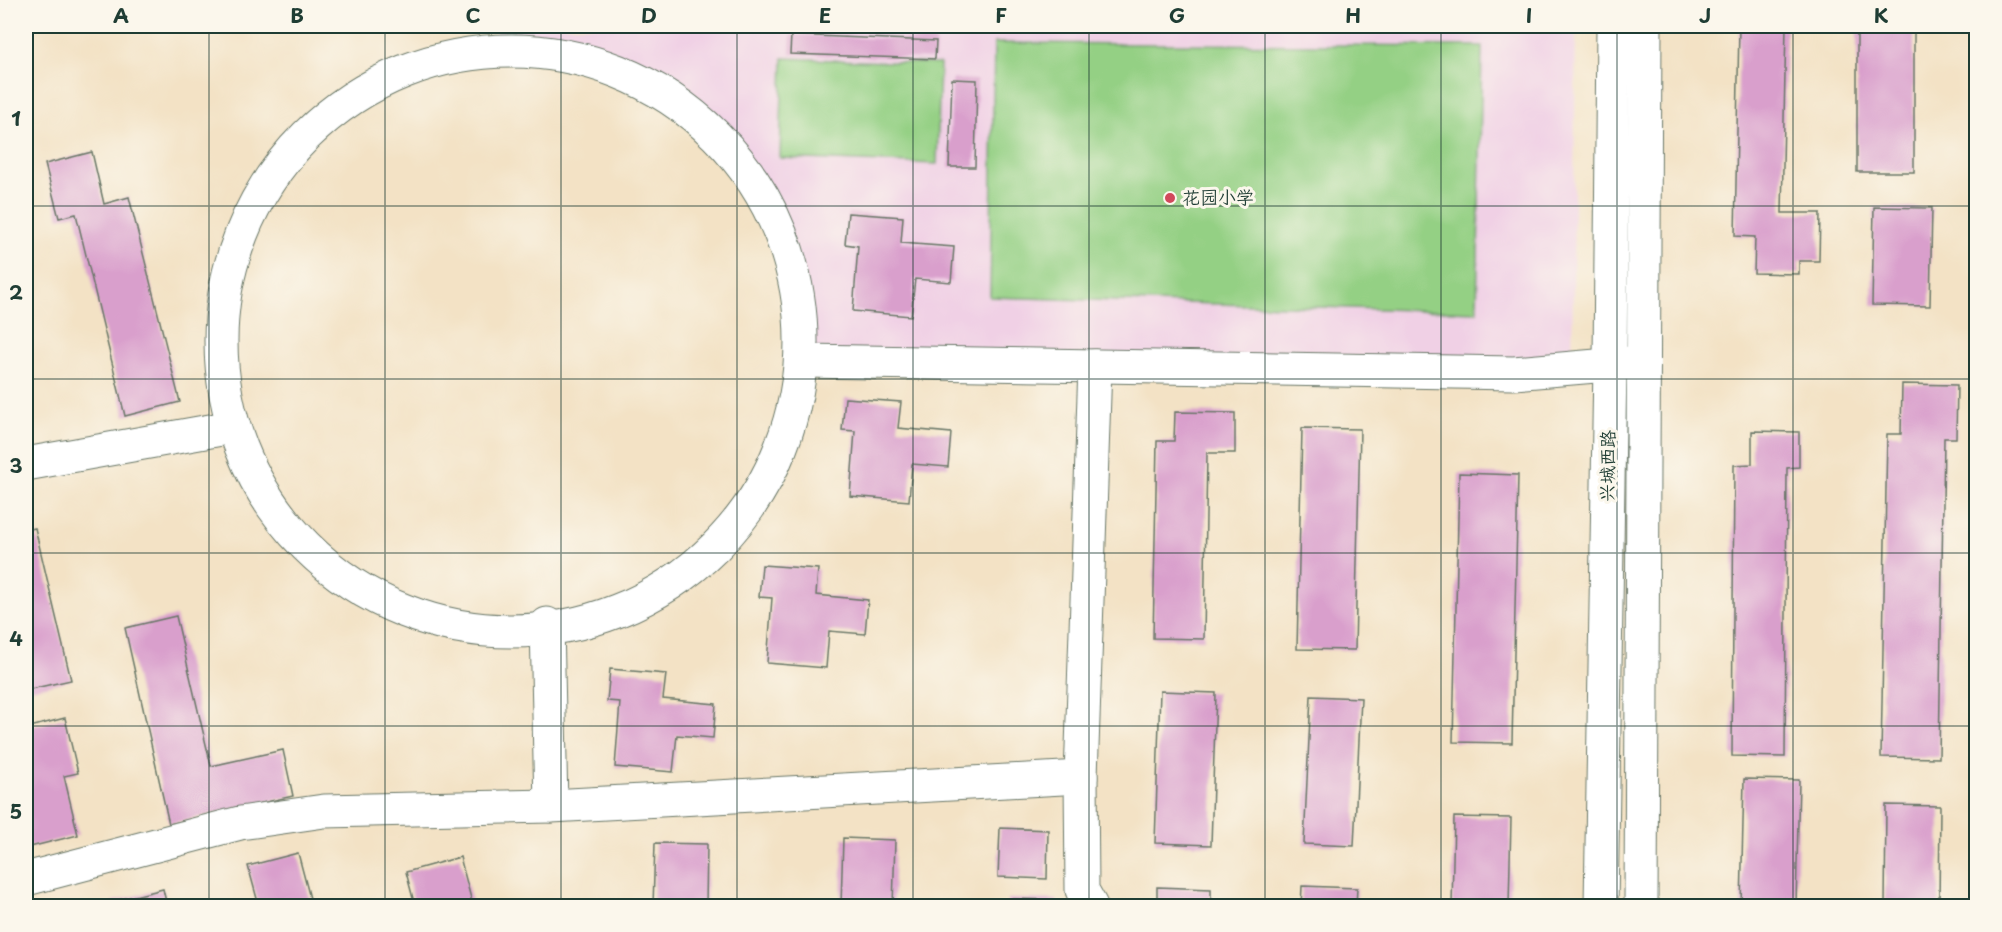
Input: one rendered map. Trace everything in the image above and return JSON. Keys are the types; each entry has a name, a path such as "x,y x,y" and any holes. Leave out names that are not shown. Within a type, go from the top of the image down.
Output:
{"street":[{"name":"兴城西路","path":"1601,906 1610,364 1612,26"},
{"name":"兴城西路","path":"1641,906 1645,26"},
{"path":"495,39 628,78 705,124 751,174 779,222 796,280 809,338 801,388 775,459 744,516 698,561 657,593 605,615 547,624 502,626 452,623 392,607 310,556 258,485 227,428 217,352 225,280 247,217 291,151 342,106 393,80 495,39"},
{"path":"805,361 1514,373 1642,362"},
{"path":"1091,906 1082,890 1081,777 1095,366"},
{"path":"26,464 227,428"},
{"path":"547,624 551,806"},
{"path":"26,879 240,823 324,810 551,806 1081,777"}],"shaded area":[{"name":"花园小学","path":"496,26 1576,26 1572,367 805,361 809,338 796,280 779,222 751,174 705,124 628,77 560,58 495,52"}],"green space":[{"path":"994,43 1482,46 1477,312 990,297"},
{"path":"783,58 940,64 937,164 780,158"}],"building":[{"path":"1739,26 1786,26 1782,213 1820,213 1819,261 1799,261 1799,274 1754,273 1755,237 1735,236"},
{"path":"1857,26 1914,26 1914,172 1857,172"},
{"path":"791,35 936,41 935,59 790,54"},
{"path":"952,79 977,80 975,167 949,167"},
{"path":"92,152 104,204 129,197 180,402 125,416 76,214 59,218 45,164"},
{"path":"1874,207 1932,208 1930,306 1872,305"},
{"path":"848,213 903,217 901,243 954,247 951,282 915,279 911,316 853,311 858,246 845,244"},
{"path":"1902,384 1957,385 1956,438 1944,438 1939,758 1881,757 1887,434 1901,434"},
{"path":"845,398 901,402 898,428 951,433 948,467 912,464 909,501 850,496 855,431 842,430"},
{"path":"1175,412 1235,413 1235,453 1207,453 1204,639 1153,638 1157,441 1174,441"},
{"path":"1302,428 1360,429 1355,650 1297,649"},
{"path":"1752,431 1799,432 1799,467 1787,468 1785,757 1732,756 1734,465 1752,464"},
{"path":"1459,473 1518,475 1512,743 1453,742"},
{"path":"35,528 71,680 26,690 26,530"},
{"path":"762,565 818,569 816,595 868,600 865,634 829,631 826,668 767,663 772,598 759,597"},
{"path":"176,616 211,766 283,750 293,796 169,824 125,628"},
{"path":"610,669 666,674 663,699 716,704 713,738 677,735 673,772 615,767 620,702 607,701"},
{"path":"1160,691 1216,693 1211,845 1155,843"},
{"path":"1311,696 1361,698 1354,846 1304,844"},
{"path":"65,718 78,773 64,776 78,835 26,848 26,728"},
{"path":"1744,779 1799,780 1796,906 1741,906"},
{"path":"1886,805 1940,806 1939,906 1885,906"},
{"path":"1454,817 1511,818 1509,906 1452,906"},
{"path":"1000,828 1048,830 1047,879 998,877"},
{"path":"843,838 895,840 893,906 841,906"},
{"path":"655,843 707,844 706,906 653,906"},
{"path":"298,853 312,906 259,906 248,866"},
{"path":"460,857 473,906 415,906 406,872"},
{"path":"1302,886 1357,888 1356,906 1301,906"},
{"path":"1157,887 1211,889 1211,906 1157,906"},
{"path":"163,889 167,906 112,906 111,902"},
{"path":"1008,899 1057,900 1057,906 1008,906"}],"place":[{"name":"花园小学","path":"1170,198"}]}
